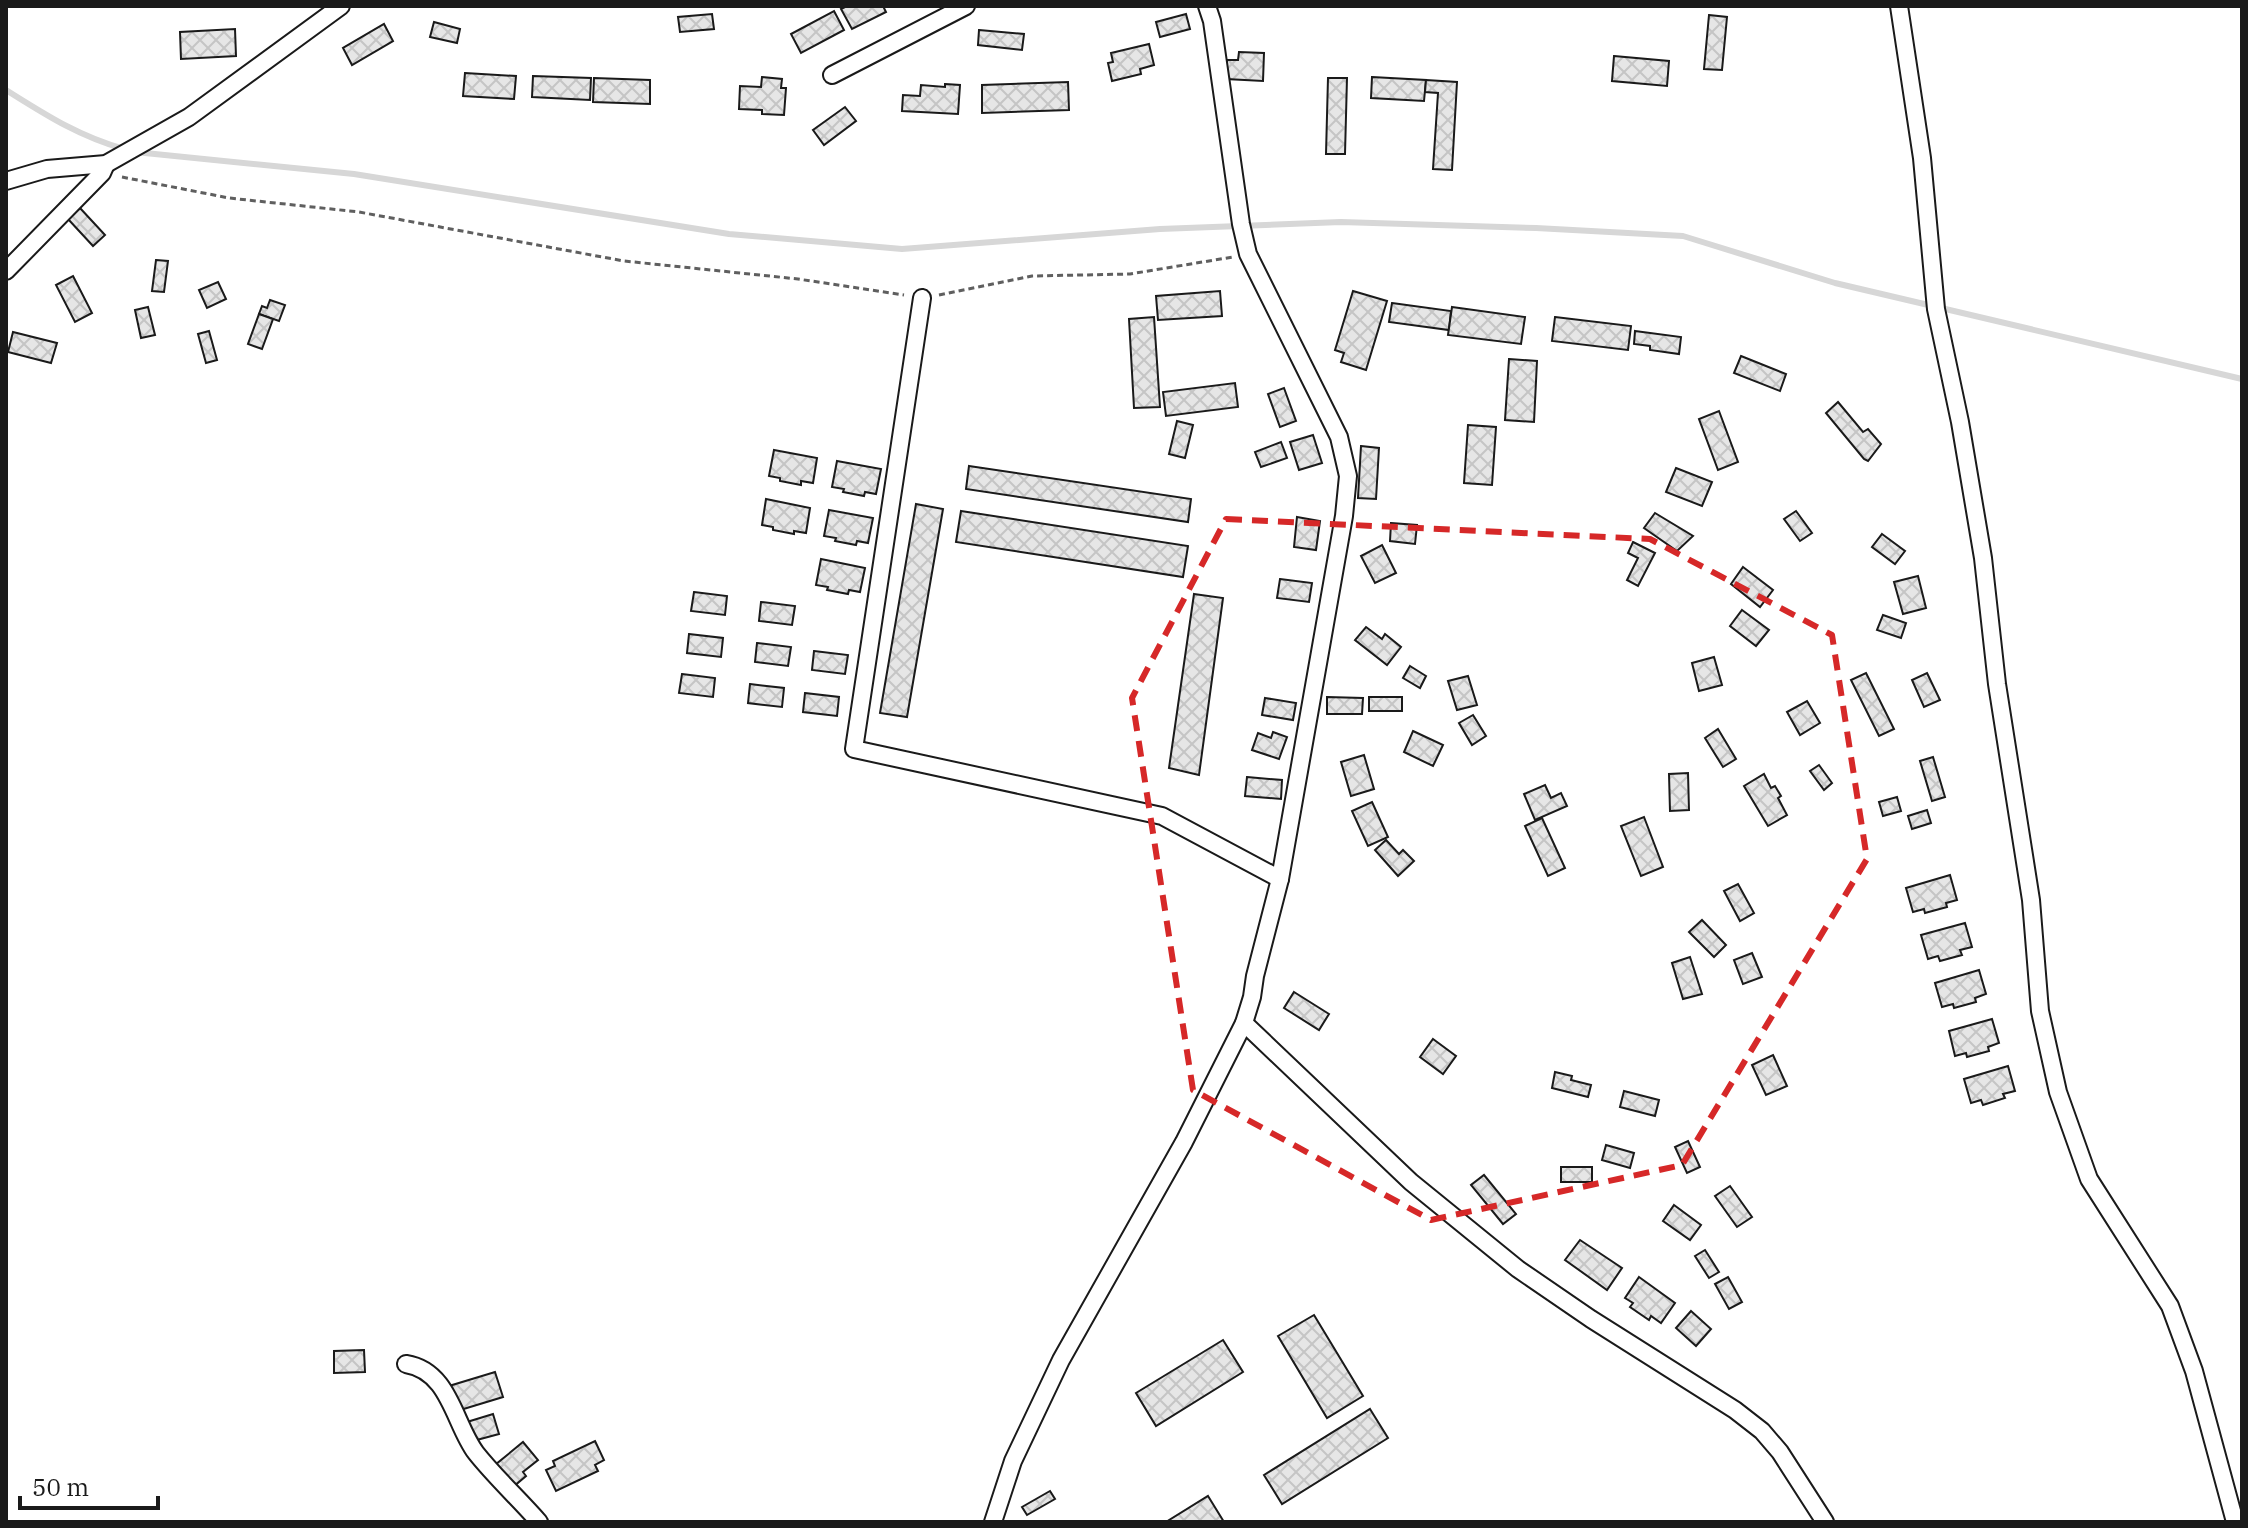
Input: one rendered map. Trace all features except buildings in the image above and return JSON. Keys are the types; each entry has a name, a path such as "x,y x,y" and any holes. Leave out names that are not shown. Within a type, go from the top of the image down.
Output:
{"street":[{"path":"6,271 104,168 189,117 341,6"},
{"path":"832,75 966,6"},
{"path":"993,1522 1013,1461 1061,1360 1184,1142 1244,1023 1280,879 1344,516 1348,476 1339,437 1248,254 1212,21 1207,6"},
{"path":"1899,6 1922,158 1936,309 1960,422 1983,558 1997,684 2031,900 2040,1011 2058,1092 2089,1179 2170,1306 2194,1371 2235,1522"},
{"path":"6,181 47,169 104,168"},
{"path":"922,298 854,749 1162,816 1280,879"},
{"path":"1244,1023 1411,1182 1518,1269 1735,1410 1762,1431 1780,1452 1825,1522"},
{"path":"406,1364 418,1366 433,1377 447,1395 475,1452 539,1522"}],"path":[{"path":"104,168 229,198 359,212 624,261 798,279 922,298 1032,276 1130,274 1248,254"}],"highlighted area":[{"path":"1226,519 1650,539 1832,635 1867,859 1682,1165 1431,1220 1193,1090 1132,698"}],"waterway":[{"path":"6,90 77,131 124,149"},
{"path":"135,152 354,174 729,234 902,249 1160,229 1341,222 1683,236 1835,283 2242,379"}]}
